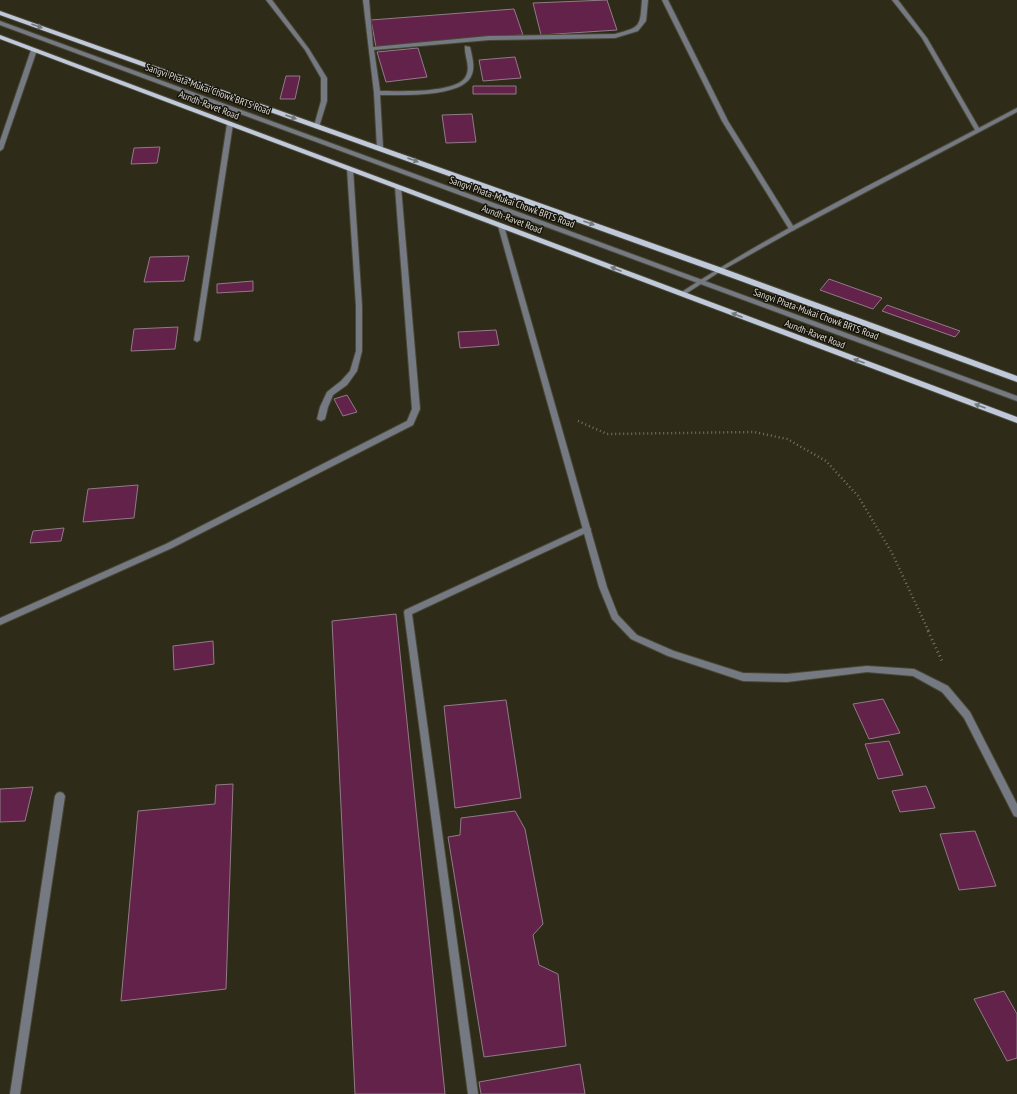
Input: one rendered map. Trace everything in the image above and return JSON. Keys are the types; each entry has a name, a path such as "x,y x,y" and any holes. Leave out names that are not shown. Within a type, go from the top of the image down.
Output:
{"main road":[{"name":"Aundh-Ravet Road","path":"0,13 380,148 1017,379"},
{"name":"Aundh-Ravet Road","path":"0,37 1017,420"}],"street":[{"path":"269,0 307,50 324,78 324,101 317,126"},
{"path":"366,0 377,94 380,148"},
{"path":"371,49 489,38 615,36 636,30 643,21 645,0"},
{"path":"665,0 725,121 792,229"},
{"path":"895,0 903,8 924,38 978,130"},
{"name":"Sangvi Phata-Mukai Chowk BRTS Road","path":"0,23 1017,399"},
{"path":"377,94 425,92 446,89 465,82 471,67 467,47"},
{"path":"0,149 34,50"},
{"path":"682,294 719,270 792,229 1017,110"},
{"path":"197,340 230,124"},
{"path":"321,419 324,406 330,394 344,383 353,371 359,351 359,306 350,169"},
{"path":"0,622 169,546 410,423 416,410 398,187"},
{"path":"501,226 603,587 615,617 634,636 671,654 743,677 787,678 867,669 914,673 945,689 967,715 1017,813"},
{"path":"473,1094 408,612 587,529"},
{"path":"15,1094 60,796"}],"path":[{"path":"552,405 583,424 607,434 754,432 787,439 826,461 858,496 892,553 944,666"}],"building":[{"path":"607,0 617,30 541,35 533,3"},
{"path":"514,9 523,35 376,47 371,20"},
{"path":"418,48 427,77 386,82 377,52"},
{"path":"515,57 521,78 483,81 479,60"},
{"path":"286,76 300,76 295,99 280,99"},
{"path":"473,86 516,86 516,94 473,94"},
{"path":"472,114 476,142 446,143 442,115"},
{"path":"160,147 157,163 131,164 134,148"},
{"path":"189,256 184,281 144,282 150,257"},
{"path":"829,279 882,298 873,309 820,290"},
{"path":"253,281 253,291 217,293 217,284"},
{"path":"887,305 960,331 955,337 882,311"},
{"path":"178,327 175,349 131,351 134,329"},
{"path":"496,330 499,345 460,348 458,332"},
{"path":"347,395 357,412 343,416 334,399"},
{"path":"138,485 134,518 83,522 88,489"},
{"path":"64,528 61,541 30,543 33,531"},
{"path":"396,614 445,1094 355,1094 332,621"},
{"path":"213,641 214,664 174,670 173,646"},
{"path":"883,699 900,733 869,739 853,704"},
{"path":"506,700 521,798 455,808 444,706"},
{"path":"889,741 903,775 878,779 865,744"},
{"path":"233,784 226,989 121,1001 138,811 215,804 216,785"},
{"path":"926,786 935,808 900,812 892,791"},
{"path":"33,787 25,821 0,822 0,789"},
{"path":"515,811 525,829 543,924 533,935 539,965 558,974 566,1046 484,1057 448,837 460,835 461,818"},
{"path":"975,831 996,886 959,890 940,834"},
{"path":"1004,991 1017,1014 1017,1058 1007,1061 974,999"},
{"path":"580,1064 585,1094 481,1094 479,1082"}]}
